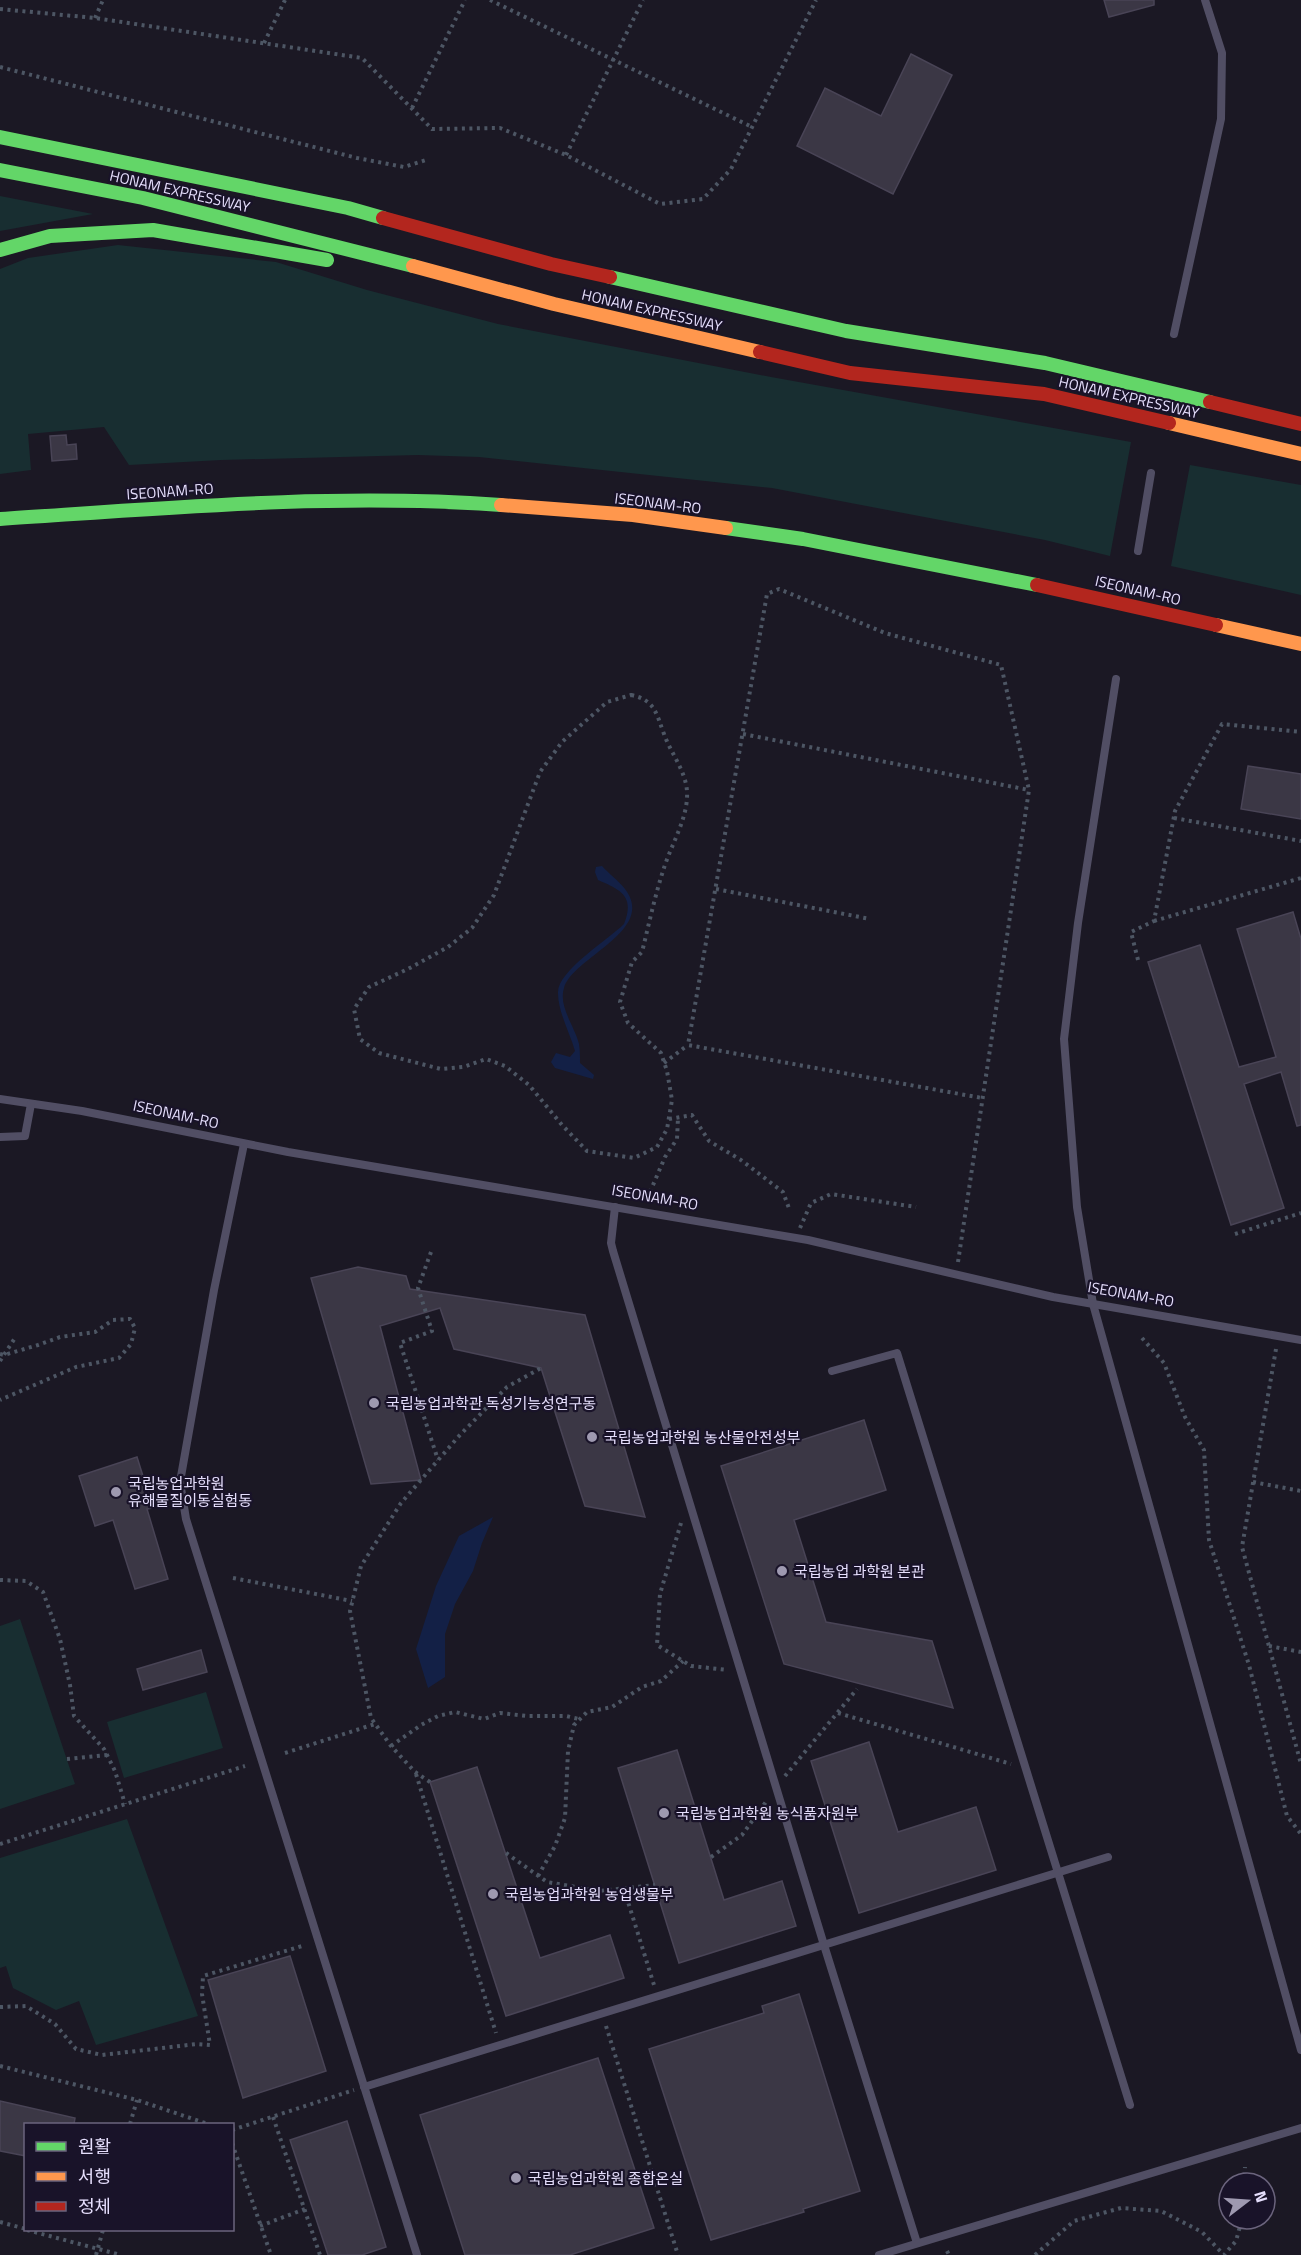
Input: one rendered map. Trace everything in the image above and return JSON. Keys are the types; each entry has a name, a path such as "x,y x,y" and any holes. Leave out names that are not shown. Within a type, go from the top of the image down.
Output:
{"main road":[{"name":"HONAM EXPRESSWAY","path":"0,137 348,208 551,264 846,331 1045,363 1301,424"},
{"name":"HONAM EXPRESSWAY","path":"0,170 143,198 378,256 554,304 850,373 1044,394 1301,454"},
{"path":"0,250 50,236 153,230 373,268 378,256"},
{"name":"ISEONAM-RO","path":"0,519 253,502 432,501 633,515 814,541 1088,595 1301,644"}],"lane":[{"path":"1174,334 1221,119 1222,53 1205,0"},
{"path":"1138,551 1151,473"},
{"path":"1116,679 1078,923 1064,1039 1077,1207 1093,1304 1301,2050"},
{"name":"ISEONAM-RO","path":"0,1099 82,1111 244,1144 796,1238 1093,1304 1301,1340"},
{"path":"0,1137 25,1136 31,1104"},
{"path":"244,1144 214,1290 180,1482 186,1519 417,2255"},
{"path":"615,1207 611,1243 613,1251 917,2243"},
{"path":"832,1371 897,1353 1130,2105"},
{"path":"364,2087 1108,1857"},
{"path":"879,2255 1301,2128"}],"path":[{"path":"94,18 103,0"},
{"path":"264,43 285,0"},
{"path":"412,108 465,0"},
{"path":"490,0 752,127"},
{"path":"566,155 643,0"},
{"path":"0,9 94,18 362,58 432,129 500,128 566,155 660,204 703,199 731,169 816,0"},
{"path":"0,67 357,158 404,167 426,159"},
{"path":"664,1063 688,1045 767,594 778,589 885,633 1001,665 1029,790 956,1274"},
{"path":"631,695 644,698 656,710 665,737 677,759 687,786 685,812 664,868 642,952 632,962 620,1002 628,1023 661,1053 672,1100 669,1119 668,1129 657,1147 634,1158 587,1151 529,1085 505,1066 486,1059 463,1067 441,1069 379,1053 360,1038 354,1009 369,987 448,947 472,928 494,894 540,772 562,742 607,702 631,695"},
{"path":"1154,921 1175,811 1222,724 1301,732"},
{"path":"743,734 1029,790"},
{"path":"1174,818 1301,841"},
{"path":"1138,960 1131,932 1154,921 1301,878"},
{"path":"716,889 870,919"},
{"path":"688,1045 982,1098"},
{"path":"669,1119 692,1115 709,1141 741,1160 783,1192 790,1211"},
{"path":"650,1192 665,1157 677,1139 678,1118"},
{"path":"796,1238 811,1203 831,1194 915,1207"},
{"path":"1235,1234 1301,1213"},
{"path":"431,1252 418,1288 432,1330 400,1343 438,1461"},
{"path":"0,1400 76,1367 119,1358 131,1344 135,1328 130,1319 113,1320 95,1332 60,1337 38,1346 2,1354"},
{"path":"1279,1336 1242,1547 1301,1764"},
{"path":"0,1361 2,1354 15,1338"},
{"path":"1142,1338 1164,1363 1185,1417 1204,1450 1209,1540 1249,1665 1287,1816 1301,1834"},
{"path":"430,1782 416,1772 391,1746 371,1718 350,1611 361,1566 401,1503 438,1461 507,1387 541,1368"},
{"path":"1253,1482 1301,1491"},
{"path":"688,1500 660,1594 657,1645 691,1666 741,1671"},
{"path":"233,1578 352,1601"},
{"path":"0,1580 26,1581 43,1592 60,1639 74,1716 107,1755 116,1770 125,1804"},
{"path":"1269,1646 1301,1652"},
{"path":"538,1876 555,1846 565,1818 567,1751 574,1725 587,1712 612,1707 642,1687 661,1681 683,1661"},
{"path":"711,1857 742,1835 776,1787 857,1689"},
{"path":"391,1746 421,1725 438,1716 455,1712 484,1719 507,1713 527,1716 566,1716 580,1720"},
{"path":"838,1713 1026,1768"},
{"path":"285,1753 375,1724"},
{"path":"67,1759 107,1755"},
{"path":"0,1844 245,1766"},
{"path":"416,1772 500,2045"},
{"path":"506,1853 547,1882 598,1891 655,1885"},
{"path":"624,1889 657,1996"},
{"path":"0,2007 26,2006 55,2024 76,2049 102,2055 197,2044 210,2045 202,1994 203,1976 302,1946"},
{"path":"602,2013 678,2255"},
{"path":"0,2066 137,2100 205,2123"},
{"path":"234,2129 364,2087"},
{"path":"130,2123 137,2100"},
{"path":"273,2116 320,2255"},
{"path":"234,2149 271,2255"},
{"path":"1245,2167 1245,2171"},
{"path":"1035,2255 1074,2221 1121,2208 1161,2211 1202,2232 1224,2255 1236,2241 1239,2231"},
{"path":"260,2226 305,2209"},
{"path":"0,2222 24,2228"},
{"path":"33,2231 121,2255"},
{"path":"96,2255 102,2231"}],"green space":[{"path":"0,196 93,214 0,231"},
{"path":"118,245 276,262 367,290 498,324 771,377 1131,442 1110,556 1045,540 772,488 479,457 418,455 221,460 129,465 104,427 28,434 31,470 0,474 0,269 28,258"},
{"path":"1190,465 1301,485 1301,595 1171,566"},
{"path":"20,1619 75,1784 0,1809 0,1626"},
{"path":"206,1692 223,1748 124,1778 107,1722"},
{"path":"127,1819 198,2016 96,2045 79,2001 56,2010 13,1988 6,1966 0,1968 0,1858"}],"water":[{"path":"602,866 625,889 632,904 630,918 622,931 610,943 582,965 571,977 564,988 563,995 565,1009 579,1044 580,1063 594,1075 593,1079 555,1068 551,1062 556,1053 570,1057 575,1051 560,1008 558,993 560,984 574,966 624,924 627,914 627,900 624,895 598,880 596,867"},
{"path":"493,1517 473,1571 455,1604 445,1634 445,1677 428,1688 416,1649 436,1586 459,1536"}],"building":[{"path":"1104,0 1154,0 1154,5 1109,17"},
{"path":"911,54 952,75 893,194 797,146 825,88 881,116"},
{"path":"66,435 67,445 76,444 77,459 52,461 50,436"},
{"path":"1248,766 1301,774 1301,819 1241,809"},
{"path":"1293,912 1301,939 1301,1125 1297,1126 1281,1072 1244,1084 1284,1208 1231,1225 1148,962 1200,945 1239,1067 1276,1057 1237,929"},
{"path":"358,1267 406,1276 410,1289 585,1315 645,1517 585,1506 541,1368 454,1349 440,1308 380,1326 421,1480 371,1484 311,1278"},
{"name":"국립농업 과학원 본관","path":"864,1420 886,1490 794,1520 826,1622 932,1641 953,1708 784,1664 721,1466"},
{"path":"137,1457 153,1508 147,1509 168,1579 135,1589 113,1520 95,1526 79,1476"},
{"path":"201,1650 207,1672 143,1690 137,1669"},
{"path":"869,1742 898,1832 976,1807 996,1870 859,1913 811,1761"},
{"name":"국립농업과학원 농식품자원부","path":"677,1750 724,1900 782,1881 796,1926 679,1963 618,1768"},
{"name":"국립농업과학원 농업생물부","path":"477,1767 540,1958 610,1935 624,1978 506,2016 430,1782"},
{"path":"290,1956 326,2071 243,2098 208,1980"},
{"path":"799,1994 860,2191 803,2209 804,2212 711,2240 649,2049 764,2013 762,2006"},
{"name":"국립농업과학원 종합온실","path":"598,2058 654,2228 570,2255 465,2255 420,2115"},
{"path":"0,2101 75,2118 74,2123 24,2123 24,2156 0,2151"},
{"path":"347,2121 386,2247 362,2255 328,2255 290,2140"}],"traffic: fast":[{"path":"0,137 348,208 383,218"},
{"path":"0,170 143,198 413,266"},
{"path":"0,250 50,236 153,230 327,260"},
{"path":"610,277 846,331 1045,363 1210,402"},
{"path":"0,519 313,501 501,505"},
{"path":"726,528 803,539 1037,585"}],"traffic: slow":[{"path":"413,266 554,304 760,352"},
{"path":"1169,423 1301,454"},
{"path":"501,505 633,515 726,528"},
{"path":"1216,625 1301,644"}],"traffic: jam":[{"path":"383,218 551,264 610,277"},
{"path":"760,352 850,373 1044,394 1169,423"},
{"path":"1210,402 1301,424"},
{"path":"1037,585 1216,625"}],"place":[{"name":"국립농업과학관 독성기능성연구동","path":"374,1403"},
{"name":"국립농업과학원 농산물안전성부","path":"592,1437"},
{"name":"국립농업과학원 유해물질이동실험동","path":"116,1492"},
{"name":"국립농업 과학원 본관","path":"782,1571"},
{"name":"국립농업과학원 농식품자원부","path":"664,1813"},
{"name":"국립농업과학원 농업생물부","path":"493,1894"},
{"name":"국립농업과학원 종합온실","path":"516,2178"}]}
